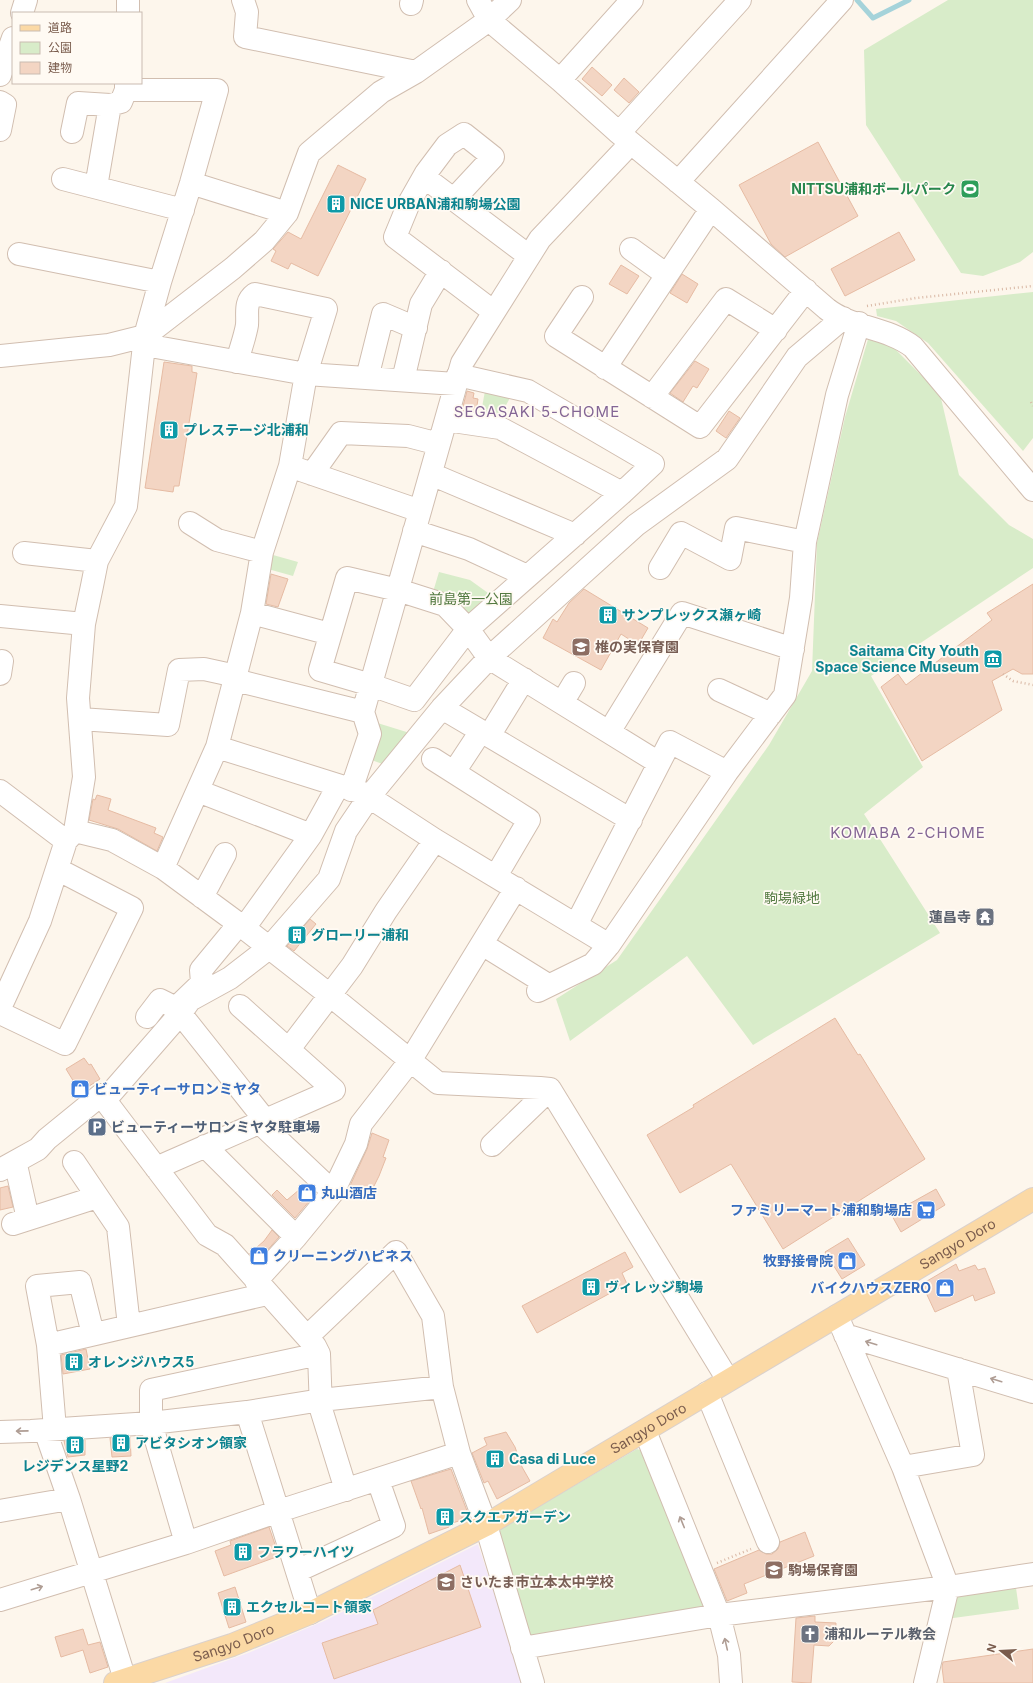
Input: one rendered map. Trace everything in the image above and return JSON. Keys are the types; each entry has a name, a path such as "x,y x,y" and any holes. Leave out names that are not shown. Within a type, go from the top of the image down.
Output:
{"main road":[{"name":"Sangyo Doro","path":"122,1682 232,1645 310,1613 486,1525 728,1380 841,1325 1033,1199"}],"street":[{"path":"22,12 26,0"},
{"path":"128,0 128,12"},
{"path":"244,0 247,12 245,37 416,72"},
{"path":"478,0 489,20 560,80 625,138 712,209 833,314 893,335 913,347 1033,490"},
{"path":"145,340 234,268 264,241 287,213 308,153 381,92 416,72 489,20 510,0"},
{"path":"560,80 632,0"},
{"path":"178,1011 190,1000 230,978 269,948 329,879 346,831 353,791 370,734 363,712 462,364 540,238 740,0"},
{"path":"678,182 842,0"},
{"path":"0,75 12,41"},
{"path":"0,1008 40,921 57,870 71,836 84,777 78,698 84,624 97,562 126,506 145,340 160,282 191,184 217,90 126,86 121,102 110,105 78,103 72,132"},
{"path":"0,102 5,105 0,130"},
{"path":"96,187 110,105"},
{"path":"454,199 493,156 464,134 447,145 424,177 409,203 395,237 494,312"},
{"path":"424,177 530,256"},
{"path":"63,179 183,210"},
{"path":"191,184 287,213"},
{"path":"605,368 712,209"},
{"path":"631,248 668,275"},
{"path":"19,254 160,282"},
{"path":"403,380 422,304 441,272"},
{"path":"582,297 556,336 700,427 806,290"},
{"path":"163,868 218,747 252,613 262,552 290,466 306,374 326,309 256,294 250,298 247,308 247,325 237,362"},
{"path":"652,397 726,299 776,330"},
{"path":"367,378 383,314 416,328"},
{"path":"482,944 543,988 593,964 609,945 727,772 785,695 802,598 805,542 837,395 851,321"},
{"path":"97,1197 21,1221 5,1170 40,1152 103,1098 202,983 201,970 241,926 311,835 353,791 442,708 489,658 636,525 727,459 797,356 851,321"},
{"path":"0,356 145,340 237,362 306,374 403,380 457,380 528,391 653,464 575,535 468,628 414,700 371,685 320,670 347,578 398,590 445,605 468,628 489,658 659,764"},
{"path":"446,420 500,428 622,493"},
{"path":"312,474 341,433 408,436 439,444"},
{"path":"290,466 312,474 417,521 469,549 528,576"},
{"path":"431,474 575,535"},
{"path":"190,523 217,540 262,552"},
{"path":"660,568 681,533 730,559 736,528 805,542"},
{"path":"24,553 97,562"},
{"path":"252,613 330,634"},
{"path":"609,732 682,613 793,649"},
{"path":"0,616 84,624"},
{"path":"80,720 168,725 179,670 204,670 363,712"},
{"path":"454,772 485,733 524,679"},
{"path":"562,703 574,683"},
{"path":"719,690 771,714"},
{"path":"442,708 631,820"},
{"path":"576,925 670,742 727,772"},
{"path":"218,747 353,791 609,945"},
{"path":"433,759 528,820 496,876"},
{"path":"198,791 311,835"},
{"path":"0,792 71,836 112,840 163,868 331,996 438,1083 540,1088 550,1090 728,1380"},
{"path":"289,1050 352,966 386,911 435,840"},
{"path":"202,897 225,854"},
{"path":"0,1013 65,1044 132,908 57,870"},
{"path":"48,1345 129,1326 262,1288 296,1237 333,1192 356,1144 361,1124 410,1061 516,888"},
{"path":"147,1017 160,1000 178,1011 263,1122 333,1192"},
{"path":"156,1168 334,1090 240,1006"},
{"path":"492,1145 550,1090"},
{"path":"103,1098 207,1235 225,1245 262,1288 307,1336 319,1354 321,1409 346,1490"},
{"path":"205,1146 296,1237"},
{"path":"74,1162 118,1227 129,1326"},
{"path":"307,1336 396,1252 433,1316 442,1387 459,1453 486,1525 533,1683"},
{"path":"93,1334 80,1282 37,1286 48,1345 50,1430 69,1499 92,1571 122,1682"},
{"path":"841,1325 958,1369 1033,1392"},
{"path":"841,1325 904,1467 948,1587 925,1683"},
{"path":"186,1543 151,1423 151,1390 319,1354"},
{"path":"904,1467 973,1455 958,1369"},
{"path":"0,1432 151,1423 246,1412 321,1400 442,1387"},
{"path":"707,1393 768,1542"},
{"path":"246,1412 279,1511 310,1613"},
{"path":"645,1431 719,1615 729,1655 731,1683"},
{"path":"0,1600 186,1543 279,1511 459,1453"},
{"path":"297,1571 394,1526 378,1480"},
{"path":"0,1511 69,1499"},
{"path":"522,1648 719,1615 948,1587 1033,1574"}],"path":[{"path":"851,321 855,311 864,306 916,298 1033,286"},
{"path":"1031,402 1033,406"},
{"path":"1003,674 1013,681 1033,685"},
{"path":"701,1570 768,1542"}],"shaded area":[{"name":"さいたま市立本太中学校","path":"478,1544 523,1683 165,1683 248,1653 324,1621"}],"green space":[{"name":"NITTSU浦和ボールパーク","path":"948,0 1033,0 1033,252 1020,262 983,276 961,273 866,125 864,50"},
{"path":"1033,292 1033,438 1023,451 928,343 896,321 877,316 876,309"},
{"name":"駒場緑地","path":"869,336 893,347 940,394 959,475 1009,525 1033,539 1033,568 871,676 923,767 864,814 940,933 753,1045 687,956 570,1041 556,999 617,960 769,745 812,671 817,543 845,417"},
{"path":"485,391 512,394 497,422 480,418"},
{"path":"273,555 298,562 293,576 268,569"},
{"name":"前島第一公園","path":"439,572 470,580 495,598 471,619 433,592"},
{"path":"371,721 413,734 388,766 366,758"},
{"path":"637,1449 643,1451 705,1609 528,1637 498,1539 499,1530"},
{"path":"1015,1581 1019,1609 946,1619 951,1594"}],"building":[{"path":"592,67 612,85 602,96 582,79"},
{"path":"624,78 639,92 629,103 614,90"},
{"path":"818,142 858,216 785,257 771,244 739,185"},
{"name":"NICE URBAN浦和駒場公園","path":"338,165 366,179 318,276 291,263 288,269 271,261 276,251 273,249 288,232 301,239"},
{"path":"899,232 915,260 845,296 831,269"},
{"path":"621,265 639,276 627,294 609,284"},
{"path":"682,274 698,284 687,303 670,293"},
{"path":"695,361 709,369 697,388 693,386 683,402 670,393"},
{"name":"プレステージ北浦和","path":"164,362 192,366 192,372 197,373 179,486 174,486 173,492 145,488"},
{"path":"467,391 474,393 473,398 478,399 476,412 462,410"},
{"path":"729,411 740,418 726,438 716,431"},
{"path":"271,574 288,579 278,607 266,604"},
{"path":"1033,584 1033,674 1022,674 1013,669 992,681 1002,710 922,761 881,687 898,674 906,685 992,620 987,613"},
{"path":"584,589 648,628 638,645 621,634 601,670 543,638 553,619 557,622 569,603"},
{"path":"97,795 111,799 108,810 156,828 154,833 163,837 157,851 118,829 89,820 93,799 95,800"},
{"path":"310,919 316,924 294,951 287,946"},
{"path":"835,1018 858,1055 860,1054 925,1159 783,1249 731,1164 680,1193 647,1135"},
{"path":"84,1058 89,1065 91,1064 100,1079 80,1092 66,1069"},
{"path":"372,1133 389,1140 383,1157 386,1158 367,1200 349,1188 367,1149"},
{"path":"306,1184 316,1193 295,1218 272,1195 277,1190 287,1200"},
{"path":"8,1186 13,1207 0,1210 0,1188"},
{"path":"936,1189 945,1205 901,1232 891,1214"},
{"path":"272,1230 279,1237 257,1262 249,1254 264,1241"},
{"path":"848,1238 865,1265 842,1279 825,1252"},
{"name":"ヴィレッジ駒場","path":"625,1252 633,1267 622,1273 627,1284 537,1333 522,1306"},
{"path":"956,1264 959,1271 975,1265 978,1270 985,1268 995,1293 975,1301 973,1295 935,1312 922,1284"},
{"name":"オレンジハウス5","path":"86,1349 90,1369 63,1374 61,1355"},
{"name":"Casa di Luce","path":"506,1432 515,1447 522,1467 530,1481 497,1499 488,1481 484,1483 472,1453 487,1445 484,1438"},
{"name":"アビタシオン領家","path":"130,1437 131,1456 112,1457 110,1438"},
{"name":"レジデンス星野2","path":"85,1440 85,1455 68,1457 64,1441"},
{"path":"451,1469 469,1516 449,1524 449,1527 429,1534 422,1508 421,1509 411,1481"},
{"path":"269,1527 279,1556 224,1576 215,1551 231,1545 230,1541"},
{"path":"805,1532 814,1556 744,1584 747,1593 727,1601 714,1569 759,1550 766,1554 772,1554 778,1549 780,1542"},
{"path":"460,1565 481,1627 334,1679 322,1643 378,1624 373,1610"},
{"name":"エクセルコート領家","path":"235,1587 246,1622 229,1628 218,1593"},
{"path":"815,1616 815,1622 836,1623 835,1640 829,1646 814,1645 811,1683 792,1682 796,1618"},
{"path":"83,1629 88,1645 100,1642 108,1667 90,1673 83,1650 61,1657 55,1637"},
{"path":"1033,1649 1033,1683 944,1683 942,1667 943,1662"}],"waterway":[{"path":"857,0 873,18 909,0"}],"place":[{"name":"NITTSU浦和ボールパーク","path":"970,189"},
{"name":"NICE URBAN浦和駒場公園","path":"336,204"},
{"name":"プレステージ北浦和","path":"169,430"},
{"name":"サンプレックス瀬ヶ崎","path":"608,615"},
{"name":"椎の実保育園","path":"581,647"},
{"name":"Saitama City Youth Space Science Museum","path":"993,659"},
{"name":"蓮昌寺","path":"985,917"},
{"name":"グローリー浦和","path":"297,935"},
{"name":"ビューティーサロンミヤタ","path":"80,1089"},
{"name":"ビューティーサロンミヤタ駐車場","path":"97,1127"},
{"name":"丸山酒店","path":"307,1193"},
{"name":"ファミリーマート浦和駒場店","path":"926,1210"},
{"name":"クリーニングハピネス","path":"259,1256"},
{"name":"牧野接骨院","path":"847,1261"},
{"name":"ヴィレッジ駒場","path":"591,1287"},
{"name":"バイクハウスZERO","path":"945,1288"},
{"name":"オレンジハウス5","path":"74,1362"},
{"name":"アビタシオン領家","path":"121,1443"},
{"name":"レジデンス星野2","path":"75,1445"},
{"name":"Casa di Luce","path":"495,1459"},
{"name":"スクエアガーデン","path":"445,1517"},
{"name":"フラワーハイツ","path":"243,1552"},
{"name":"駒場保育園","path":"774,1570"},
{"name":"さいたま市立本太中学校","path":"446,1582"},
{"name":"エクセルコート領家","path":"232,1607"},
{"name":"浦和ルーテル教会","path":"810,1634"}],"district":[{"name":"SEGASAKI 5-CHOME","path":"537,412"},
{"name":"KOMABA 2-CHOME","path":"908,833"}]}
